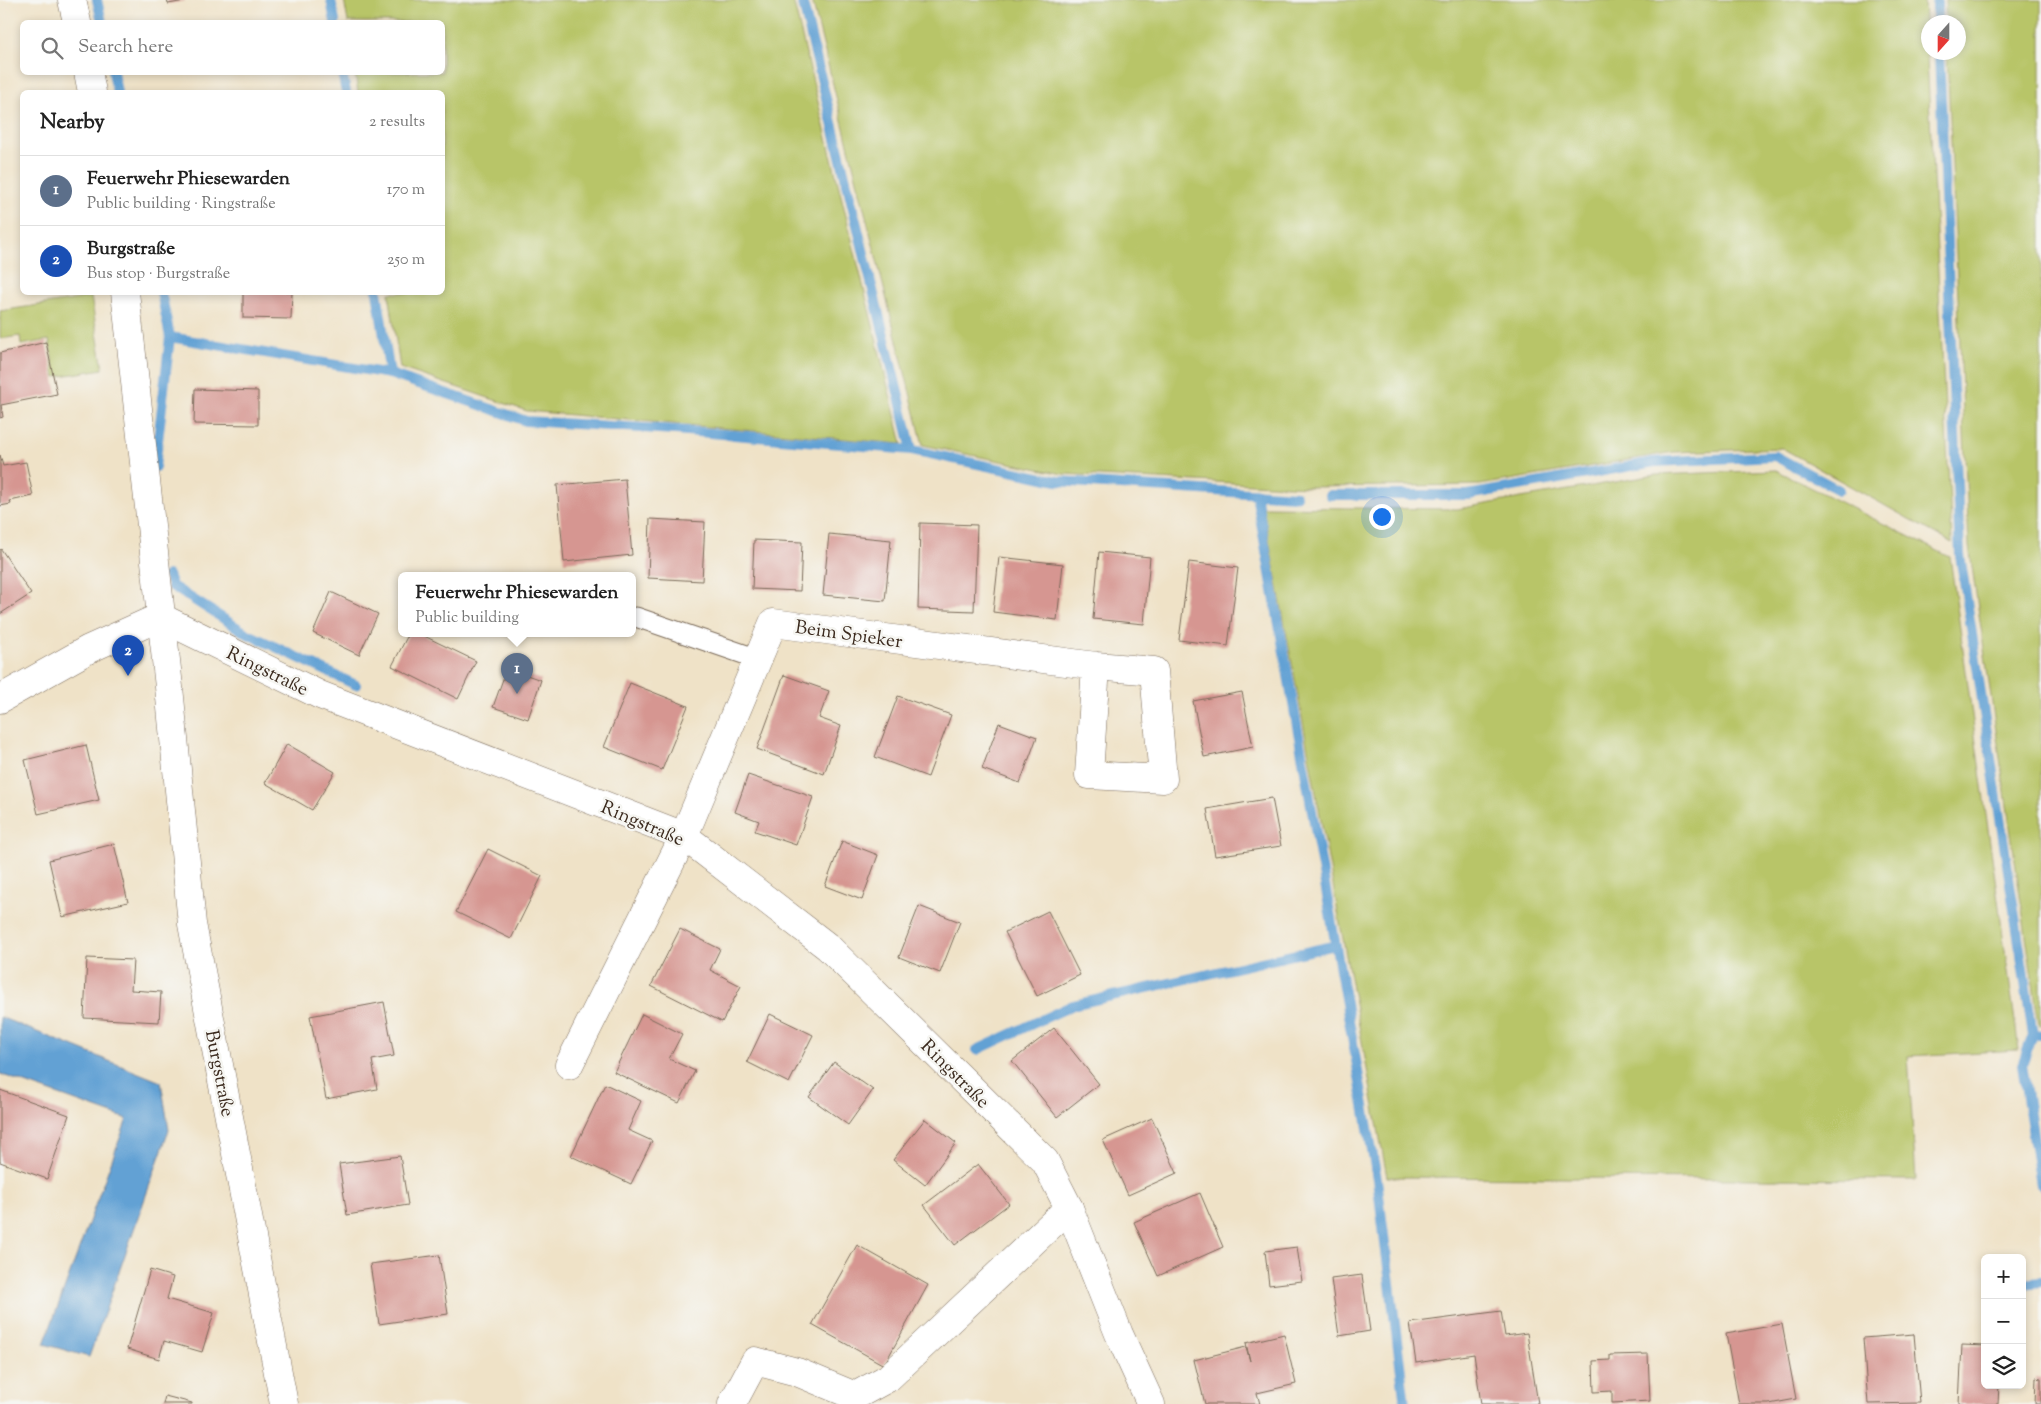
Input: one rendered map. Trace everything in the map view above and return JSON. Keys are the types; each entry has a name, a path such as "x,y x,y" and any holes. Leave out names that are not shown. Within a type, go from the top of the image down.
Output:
{"street":[{"path":"72,0 77,20"},
{"path":"89,75 92,90"},
{"name":"Burgstraße","path":"126,295 192,924 284,1404"},
{"path":"0,699 89,649 160,617"},
{"name":"Ringstraße","path":"160,617 320,695 684,836 828,947 1045,1161 1069,1208 1118,1334 1151,1404"},
{"name":"Beim Spieker","path":"569,1064 684,836 773,623 1096,666 1154,671 1163,779 1090,775 1096,666"},
{"path":"732,1404 755,1361 797,1372 855,1396 888,1378 1069,1208"}],"lane":[{"path":"636,616 758,660"}],"green space":[{"path":"344,0 793,0 902,444 527,411 400,368 389,295 445,295 445,90 358,90 355,75 445,75 445,20 348,20"},
{"path":"812,0 1924,0 1925,15 1921,15 1921,60 1927,60 1952,543 1782,448 1674,452 1480,485 1309,487 1063,474 923,445"},
{"path":"1945,0 2041,0 2041,1025 2039,1025 1969,546 1947,60 1966,60 1966,15 1946,15"},
{"path":"91,297 103,369 55,377 49,340 21,345 20,336 0,339 0,311"},
{"path":"1776,470 1950,557 2019,1050 1908,1056 1916,1180 1387,1177 1263,507 1457,509 1656,475"}],"water":[{"path":"0,1017 161,1082 169,1130 89,1357 44,1344 127,1119 0,1074"}],"building":[{"path":"167,0 185,0 185,1 168,4"},
{"path":"243,295 292,295 291,319 243,318"},
{"path":"46,342 57,394 1,405 3,417 0,418 0,353"},
{"path":"195,389 258,391 258,425 194,424"},
{"path":"0,455 3,466 26,462 33,496 10,501 11,504 0,506"},
{"path":"625,479 632,555 564,562 557,485"},
{"path":"650,519 705,522 702,581 648,578"},
{"path":"920,523 977,525 974,611 918,609"},
{"path":"829,534 891,540 885,601 823,595"},
{"path":"754,540 802,542 800,591 752,589"},
{"path":"0,550 31,594 0,614"},
{"path":"1099,552 1150,557 1144,624 1093,619"},
{"path":"999,557 1063,564 1057,620 993,612"},
{"path":"1189,562 1238,568 1228,646 1179,640"},
{"path":"331,592 378,614 359,655 313,633"},
{"path":"407,637 426,637 476,661 458,699 392,666"},
{"path":"507,668 541,680 528,719 493,707"},
{"path":"784,675 829,691 819,718 841,726 824,774 757,749"},
{"path":"630,683 688,706 662,770 604,747"},
{"path":"1242,692 1253,747 1204,757 1193,701"},
{"path":"898,696 951,715 928,777 875,757"},
{"path":"999,723 1037,737 1020,783 982,769"},
{"path":"287,744 335,772 312,810 265,783"},
{"path":"86,745 99,800 38,814 25,760"},
{"path":"748,775 813,797 796,845 755,831 759,821 735,812"},
{"path":"1272,798 1281,846 1215,856 1207,809"},
{"path":"842,841 878,855 862,900 825,886"},
{"path":"114,844 128,902 62,917 49,860"},
{"path":"488,849 542,876 511,939 456,912"},
{"path":"919,906 960,922 940,973 899,957"},
{"path":"1048,911 1080,975 1037,996 1005,932"},
{"path":"680,929 720,949 710,970 741,986 722,1022 651,986"},
{"path":"87,958 133,960 131,990 161,992 159,1022 84,1018"},
{"path":"384,1002 394,1056 372,1060 377,1089 326,1099 310,1016"},
{"path":"642,1014 682,1034 669,1059 695,1071 679,1103 614,1072"},
{"path":"770,1014 813,1035 789,1083 747,1062"},
{"path":"1054,1028 1099,1084 1057,1117 1012,1061"},
{"path":"834,1062 873,1090 848,1125 809,1097"},
{"path":"605,1084 641,1101 628,1130 652,1141 631,1184 571,1156"},
{"path":"0,1090 69,1115 47,1179 0,1162"},
{"path":"1152,1118 1177,1173 1128,1195 1103,1140"},
{"path":"925,1119 956,1143 925,1185 893,1160"},
{"path":"400,1156 408,1205 347,1215 339,1164"},
{"path":"978,1164 1009,1204 955,1245 924,1205"},
{"path":"1200,1193 1223,1247 1158,1276 1134,1222"},
{"path":"857,1245 928,1285 884,1365 812,1325"},
{"path":"1297,1247 1302,1281 1269,1285 1265,1251"},
{"path":"439,1255 448,1314 379,1324 370,1264"},
{"path":"150,1270 173,1277 167,1299 214,1313 202,1352 164,1341 159,1359 127,1349"},
{"path":"1362,1275 1370,1331 1339,1336 1331,1279"},
{"path":"1501,1311 1505,1336 1527,1333 1538,1404 1481,1404 1474,1354 1416,1363 1410,1323"},
{"path":"1782,1324 1796,1399 1769,1404 1739,1404 1726,1334"},
{"path":"1284,1334 1296,1384 1257,1393 1260,1404 1205,1404 1194,1360 1246,1347 1250,1361 1246,1343"},
{"path":"1914,1334 1920,1403 1868,1404 1863,1338"},
{"path":"1962,1345 1981,1346 1981,1389 1999,1389 1998,1404 1959,1404"},
{"path":"1648,1354 1650,1401 1612,1403 1612,1391 1594,1392 1593,1361 1610,1360 1610,1355"},
{"path":"2036,1377 2041,1378 2041,1404 2035,1404"},
{"path":"165,1396 192,1403 192,1404 163,1404"}],"waterway":[{"path":"97,0 102,20"},
{"path":"331,0 335,20"},
{"path":"802,0 912,450"},
{"path":"1937,3 1937,15"},
{"path":"1939,60 1960,555 2033,1035 2041,1035"},
{"path":"114,75 117,90"},
{"path":"343,75 346,90"},
{"path":"155,467 170,337 162,295"},
{"path":"377,295 390,374"},
{"path":"170,337 390,374 526,421 675,430 912,450 1057,481 1296,496"},
{"path":"1330,495 1468,495 1654,462 1775,456 1839,490"},
{"path":"1256,494 1377,1179 1405,1404"},
{"path":"168,575 172,586 246,633 356,685"},
{"path":"977,1050 1073,1005 1336,945"},
{"path":"2033,1035 2022,1065 2041,1185"},
{"path":"2026,1284 2041,1282"}],"place":[{"name":"Burgstraße","path":"128,676"},
{"name":"Feuerwehr Phiesewarden","path":"517,694"}]}
